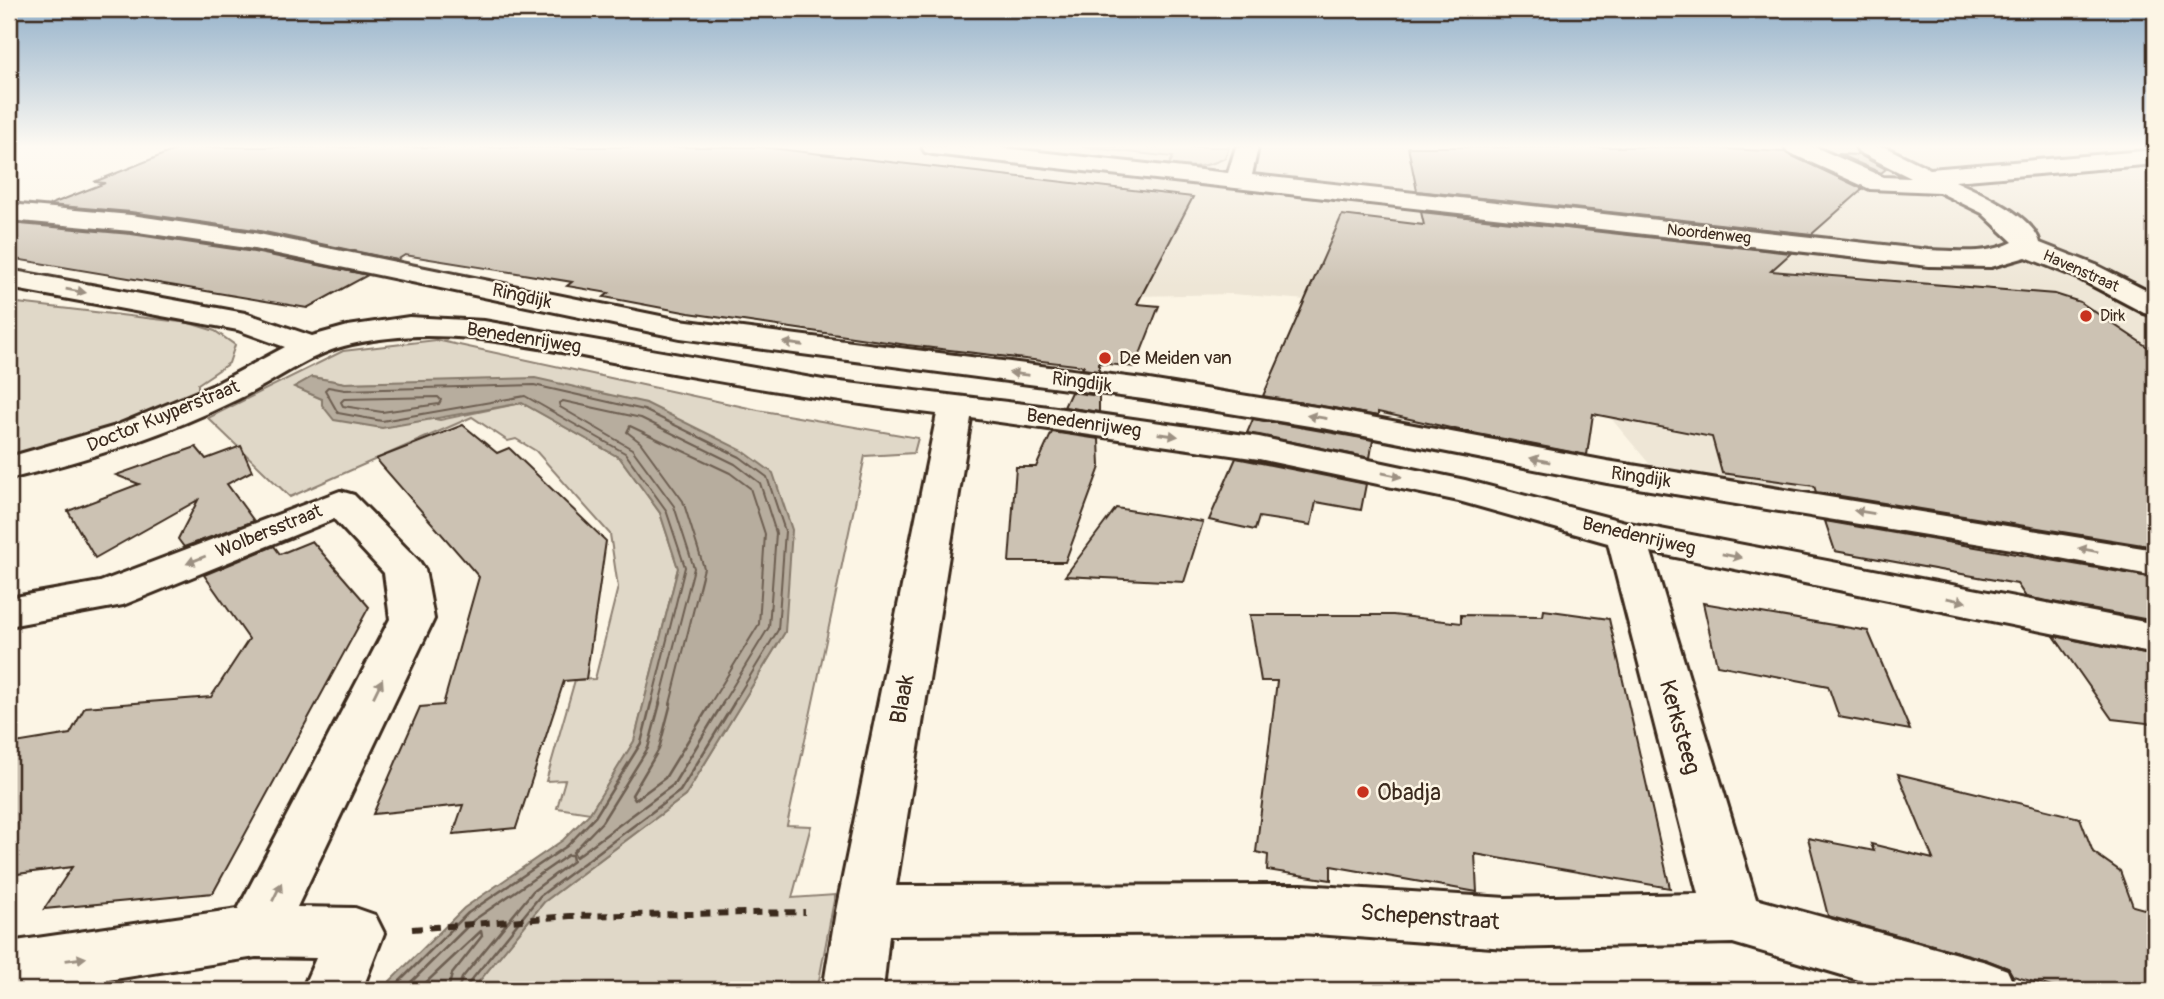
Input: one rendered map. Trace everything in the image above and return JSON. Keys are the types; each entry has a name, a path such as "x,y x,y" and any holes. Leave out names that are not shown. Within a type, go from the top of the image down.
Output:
{"street":[{"name":"Noordenweg","path":"1351,194 1928,258 1991,257 2013,254 2024,247"},
{"name":"Havenstraat","path":"1960,194 2009,221 2024,236 2027,242 2024,247 2086,271 2155,307"},
{"name":"Ringdijk","path":"9,212 131,223 254,242 350,259 680,329 1143,389 1328,419 1607,472 2018,537 2155,563"},
{"path":"9,279 245,322 311,346"},
{"name":"Benedenrijweg","path":"311,346 385,328 484,330 823,390 955,408 1049,417 1259,448 1465,491 1626,535 2155,639"},
{"name":"Doctor Kuyperstraat","path":"9,468 126,435 226,392 311,346"},
{"name":"Blaak","path":"853,990 864,911 955,408"},
{"name":"Wolbersstraat","path":"9,612 108,595 340,503 404,570 412,619 256,932"},
{"name":"Kerksteeg","path":"1626,535 1733,918"},
{"name":"Schepenstraat","path":"864,911 1302,909 1506,923 1733,918 1986,990"},
{"path":"9,969 256,932 355,933 332,990"}],"path":[{"path":"406,929 570,916 864,911"}],"shaded area":[{"path":"455,194 2155,194 2155,540 1663,480 1582,384 1497,315 1232,294 1088,297"},
{"path":"9,302 189,323 215,331 235,345 229,363 198,384 198,390 102,432 9,459"},
{"path":"436,340 758,410 918,438 914,453 865,456 787,825 811,826 792,898 835,895 818,986 762,981 760,990 472,990 544,902 685,796 785,632 646,403 418,382 345,383 312,377 295,387 322,399 440,420 522,403 620,458 660,513 678,568 634,742 590,813 557,808 565,780 546,781 575,680 595,679 618,587 610,534 536,451 516,439 508,441 472,417 290,497 208,418 343,351"}],"water":[{"path":"312,377 345,383 535,378 646,403 743,451 773,473 792,530 785,632 685,796 544,902 472,990 381,990 464,908 563,840 590,813 634,741 678,568 660,513 620,458 522,403 382,428 334,420 322,405 322,399 294,387"}],"building":[{"path":"78,194 1164,194 1193,197 1137,304 1159,306 1135,367 1099,363 1099,371 1082,369 1084,366 907,345 689,313 604,297 609,293 567,286 572,282 405,255 397,260 255,230 131,212 49,205"},
{"path":"1441,194 1858,194 1812,234"},
{"path":"1421,212 1791,253 1771,271 2055,294 2080,302 2155,352 2155,547 1816,492 1814,486 1722,473 1712,437 1593,414 1587,455 1378,412 1378,416 1263,396 1342,215 1424,225"},
{"path":"9,223 131,234 254,252 368,275 307,308 9,258"},
{"path":"1071,392 1099,396 1099,412 1064,407"},
{"path":"1253,419 1373,440 1370,458 1247,433"},
{"path":"463,425 497,453 509,448 606,541 586,679 564,681 516,828 453,834 463,805 373,814 420,707 443,705 479,577 376,459"},
{"path":"1052,432 1099,439 1100,467 1065,562 1009,562 1016,467 1036,467"},
{"path":"241,446 252,471 227,484 254,521 184,547 178,539 198,500 95,558 68,511 139,484 116,475 196,447 206,459"},
{"path":"1236,458 1366,484 1361,510 1316,502 1311,525 1259,517 1255,530 1209,520"},
{"path":"1116,508 1203,522 1184,582 1065,576"},
{"path":"1825,521 2155,578 2155,621 2026,597 2017,584 1835,551"},
{"path":"312,541 369,607 213,893 44,909 72,867 9,875 9,744 70,734 85,707 211,697 249,639 204,575 274,546 280,554"},
{"path":"1703,603 1868,631 1910,730 1839,717 1828,686 1717,665"},
{"path":"1544,610 1609,619 1670,888 1475,854 1477,892 1331,866 1331,880 1267,870 1268,855 1256,852 1277,681 1261,681 1250,615 1393,615 1461,623 1461,615 1543,616"},
{"path":"2054,636 2155,656 2155,724 2112,719"},
{"path":"1898,774 2080,818 2093,852 2120,871 2133,906 2155,912 2155,990 2062,990 2013,976 2008,968 1987,960 1828,916 1808,838 1874,851 1871,844 1933,859"}],"place":[{"name":"Dirk","path":"2086,316"},
{"name":"De Meiden van","path":"1105,358"},
{"name":"Obadja","path":"1363,792"}]}
